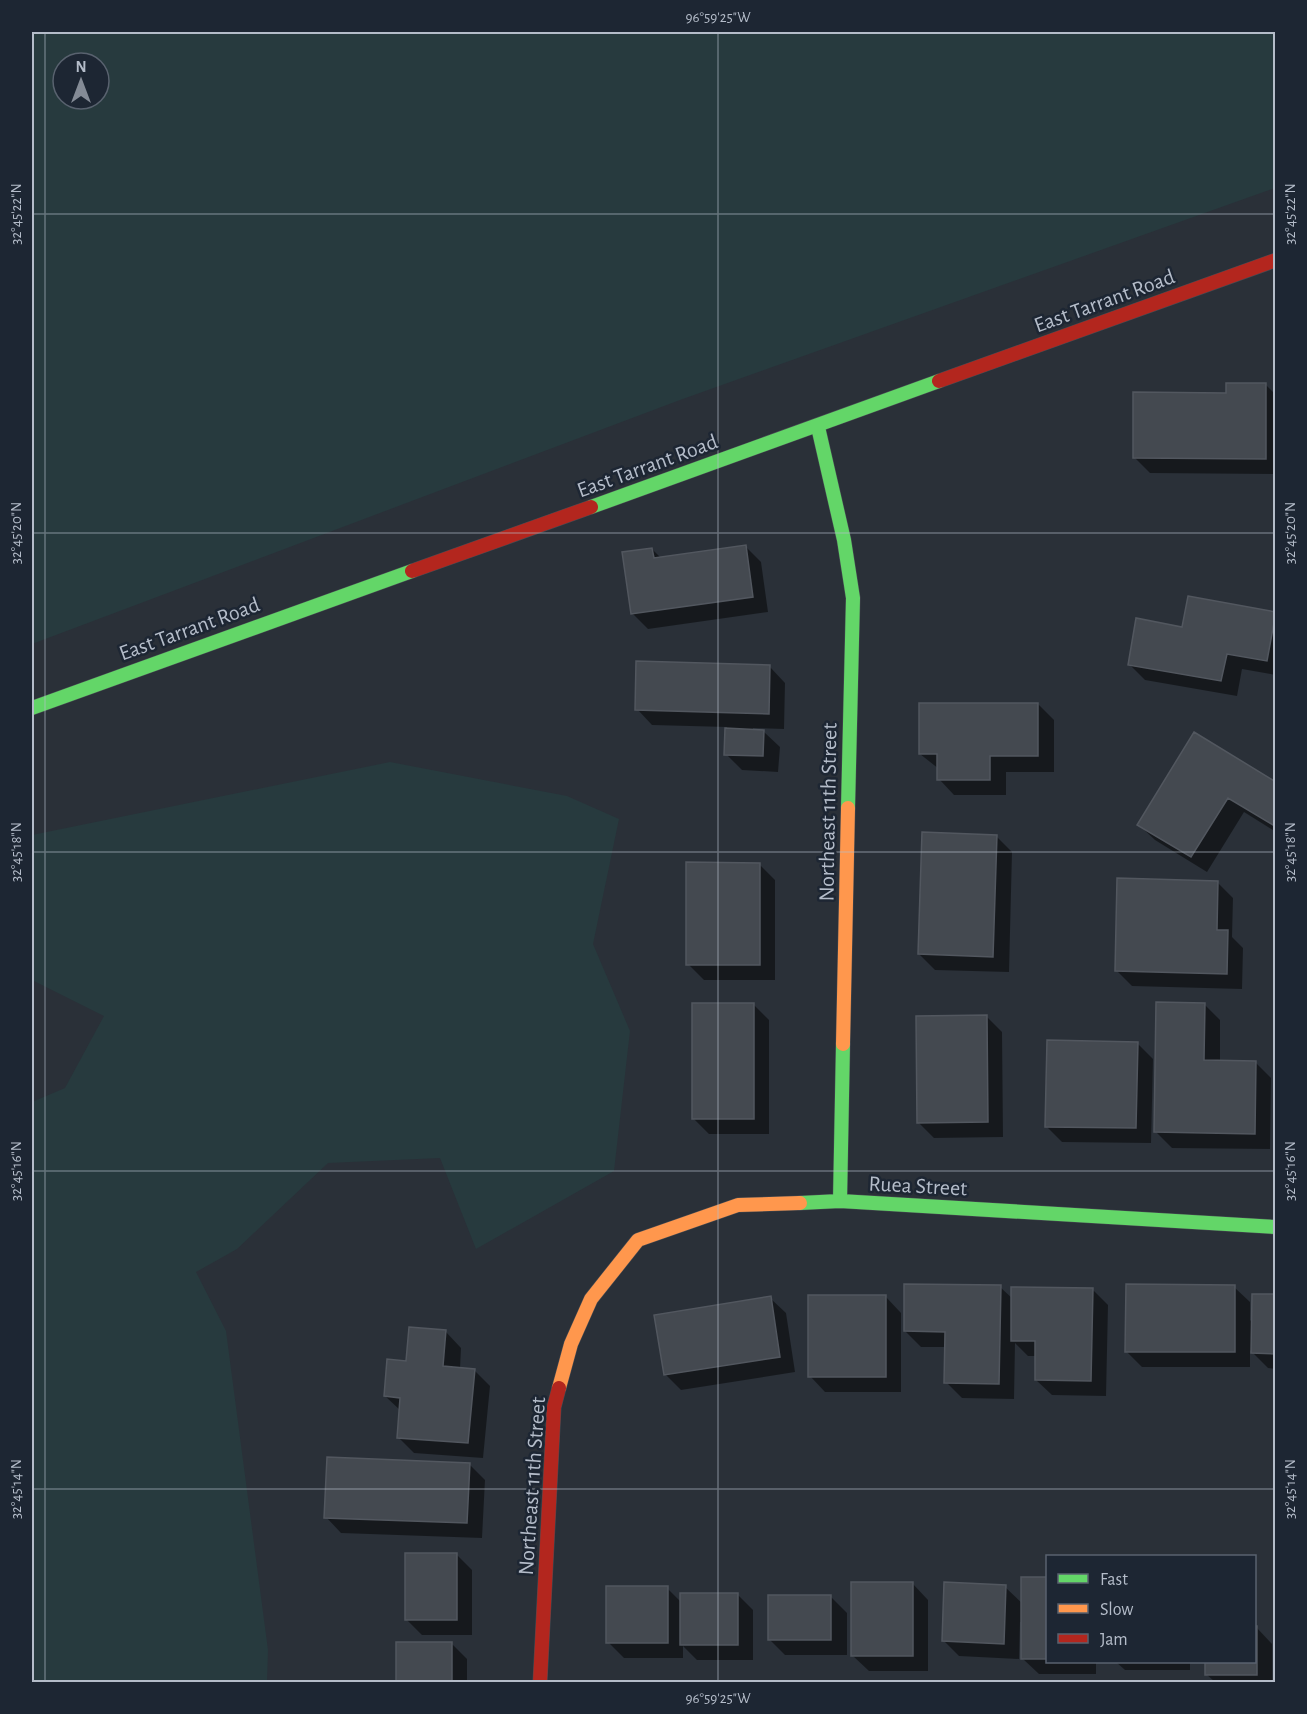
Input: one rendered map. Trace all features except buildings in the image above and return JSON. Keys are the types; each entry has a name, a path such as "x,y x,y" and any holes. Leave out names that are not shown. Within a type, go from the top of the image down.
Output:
{"street":[{"name":"East Tarrant Road","path":"32,708 818,427 1275,260"},
{"name":"Northeast 11th Street","path":"818,427 844,540 853,598 840,1201"},
{"name":"Ruea Street","path":"591,1299 638,1240 738,1205 840,1201 1275,1227"},
{"name":"Northeast 11th Street","path":"540,1683 554,1407 572,1344 591,1299"}],"green space":[{"path":"32,32 1275,32 1275,188 680,400 32,644"},
{"path":"390,762 567,796 619,819 593,944 630,1031 614,1171 476,1249 440,1158 328,1163 237,1249 196,1272 226,1331 268,1650 267,1682 32,1682 32,1102 65,1088 104,1016 32,980 32,835"}],"traffic: fast":[{"path":"591,507 939,381"},
{"path":"818,427 844,540 853,598 848,808"},
{"path":"32,708 412,571"},
{"path":"840,1201 843,1044"},
{"path":"800,1203 840,1201 1276,1227"}],"traffic: slow":[{"path":"843,1044 848,808"},
{"path":"559,1388 571,1344 591,1299 638,1240 738,1205 800,1203"}],"traffic: jam":[{"path":"939,381 1276,260"},
{"path":"412,571 591,507"},
{"path":"540,1682 554,1407 559,1388"}]}
